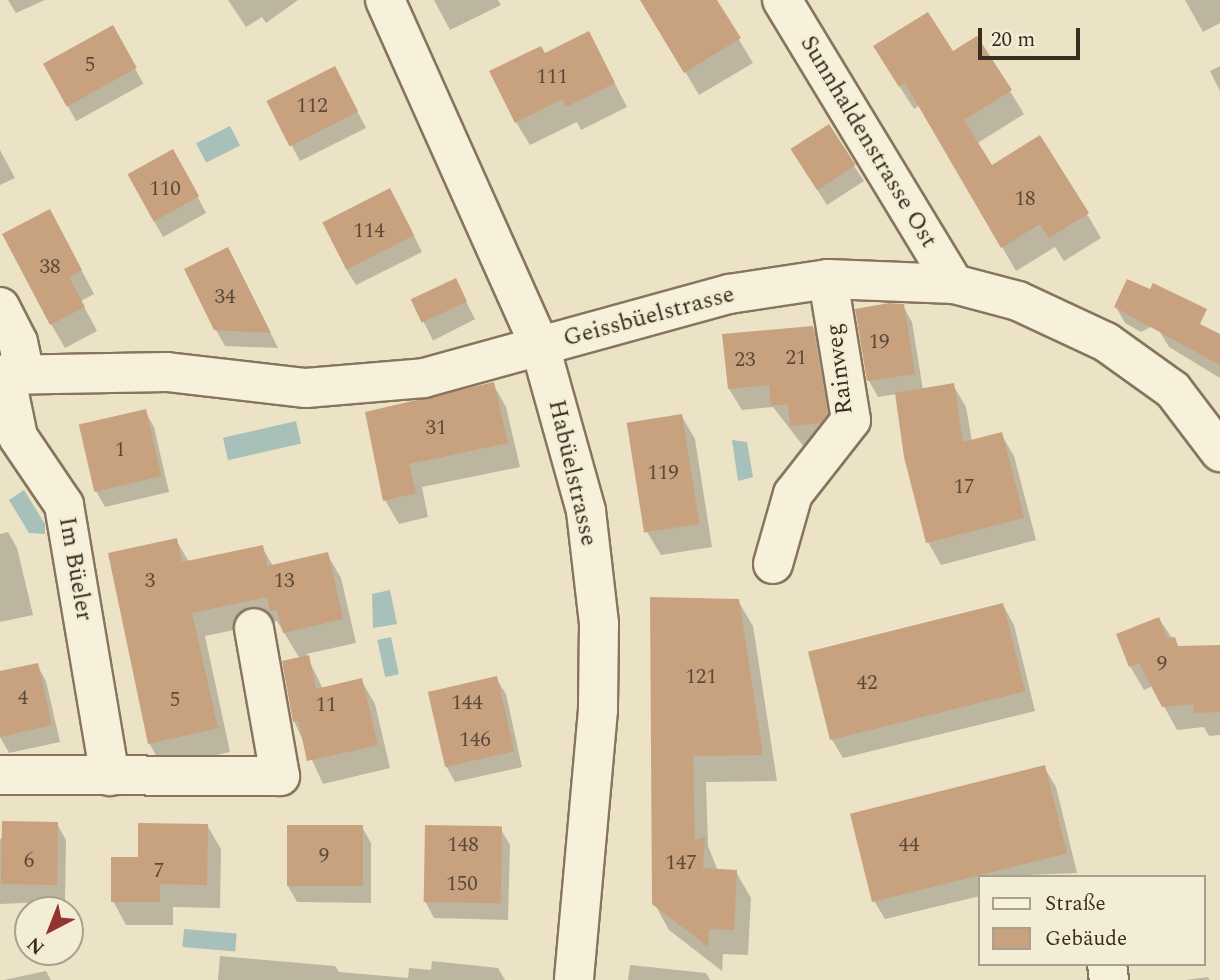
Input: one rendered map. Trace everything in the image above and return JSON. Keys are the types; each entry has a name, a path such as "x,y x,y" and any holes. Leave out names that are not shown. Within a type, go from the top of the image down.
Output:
{"street":[{"name":"Habüelstrasse","path":"385,0 540,346 586,511 599,624 593,784 575,980"},
{"name":"Sunnhaldenstrasse Ost","path":"782,0 954,284"},
{"name":"Geissbüelstrasse","path":"10,375 167,372 306,388 424,378 729,294 828,279 954,284 1018,301 1106,342 1173,390 1220,452"},
{"name":"Rainweg","path":"773,565 793,494 851,420 828,279"},
{"path":"0,307 18,342 10,375"},
{"name":"Im Büeler","path":"10,375 18,437 64,505 110,776"},
{"path":"0,775 280,776 254,628"}],"water":[{"path":"230,126 240,146 206,163 196,143"},
{"path":"296,421 301,443 228,460 223,438"},
{"path":"732,440 747,442 753,477 738,481"},
{"path":"24,490 45,524 45,534 29,533 9,500"},
{"path":"390,590 397,624 373,628 372,594"},
{"path":"391,637 399,674 385,677 377,640"},
{"path":"184,929 237,934 235,952 182,947"}],"building":[{"path":"640,0 717,0 741,38 684,73"},
{"path":"928,12 953,51 977,36 1012,90 964,120 992,165 1040,135 1089,213 1049,238 1040,224 1001,248 905,83 899,87 873,46"},
{"path":"113,25 137,68 67,107 43,64"},
{"path":"589,31 615,83 566,107 562,99 515,123 489,71 541,46 545,53"},
{"path":"335,66 358,111 290,146 266,101"},
{"path":"829,124 856,165 817,190 790,149"},
{"path":"173,149 199,196 154,221 128,174"},
{"path":"390,188 414,235 346,270 322,223"},
{"path":"50,209 82,270 69,277 85,307 50,325 2,234"},
{"path":"228,247 271,333 214,330 184,269"},
{"path":"456,278 467,302 422,323 411,299"},
{"path":"1127,279 1150,289 1153,283 1207,309 1200,324 1220,334 1220,365 1114,307"},
{"path":"889,303 904,304 915,374 867,381 855,309"},
{"path":"813,326 828,414 821,423 790,426 788,404 771,406 769,385 728,389 722,334"},
{"path":"494,382 508,443 409,464 416,493 383,501 365,412"},
{"path":"954,383 963,442 1002,432 1024,518 926,543 904,457 895,393"},
{"path":"146,409 162,476 94,492 79,425"},
{"path":"682,414 699,524 644,532 627,423"},
{"path":"177,538 182,562 263,545 267,566 328,552 343,619 283,633 277,610 270,611 267,597 192,613 218,728 148,744 108,553"},
{"path":"650,597 739,599 763,755 693,756 695,840 705,837 703,868 737,870 734,930 709,929 708,947 652,904"},
{"path":"1003,603 1025,691 830,740 808,652"},
{"path":"1159,617 1167,638 1175,637 1178,646 1220,645 1220,712 1194,713 1193,704 1162,707 1139,663 1129,667 1116,634"},
{"path":"309,655 316,689 362,678 378,745 307,761 298,720 293,722 282,661"},
{"path":"38,663 52,725 0,737 0,671"},
{"path":"497,676 514,751 445,767 428,692"},
{"path":"1045,765 1067,853 872,902 850,814"},
{"path":"2,821 58,822 57,885 1,884"},
{"path":"138,823 208,824 207,885 160,884 160,902 111,902 111,857 138,857"},
{"path":"287,825 363,825 363,886 287,886"},
{"path":"425,825 502,826 501,903 424,902"}]}
